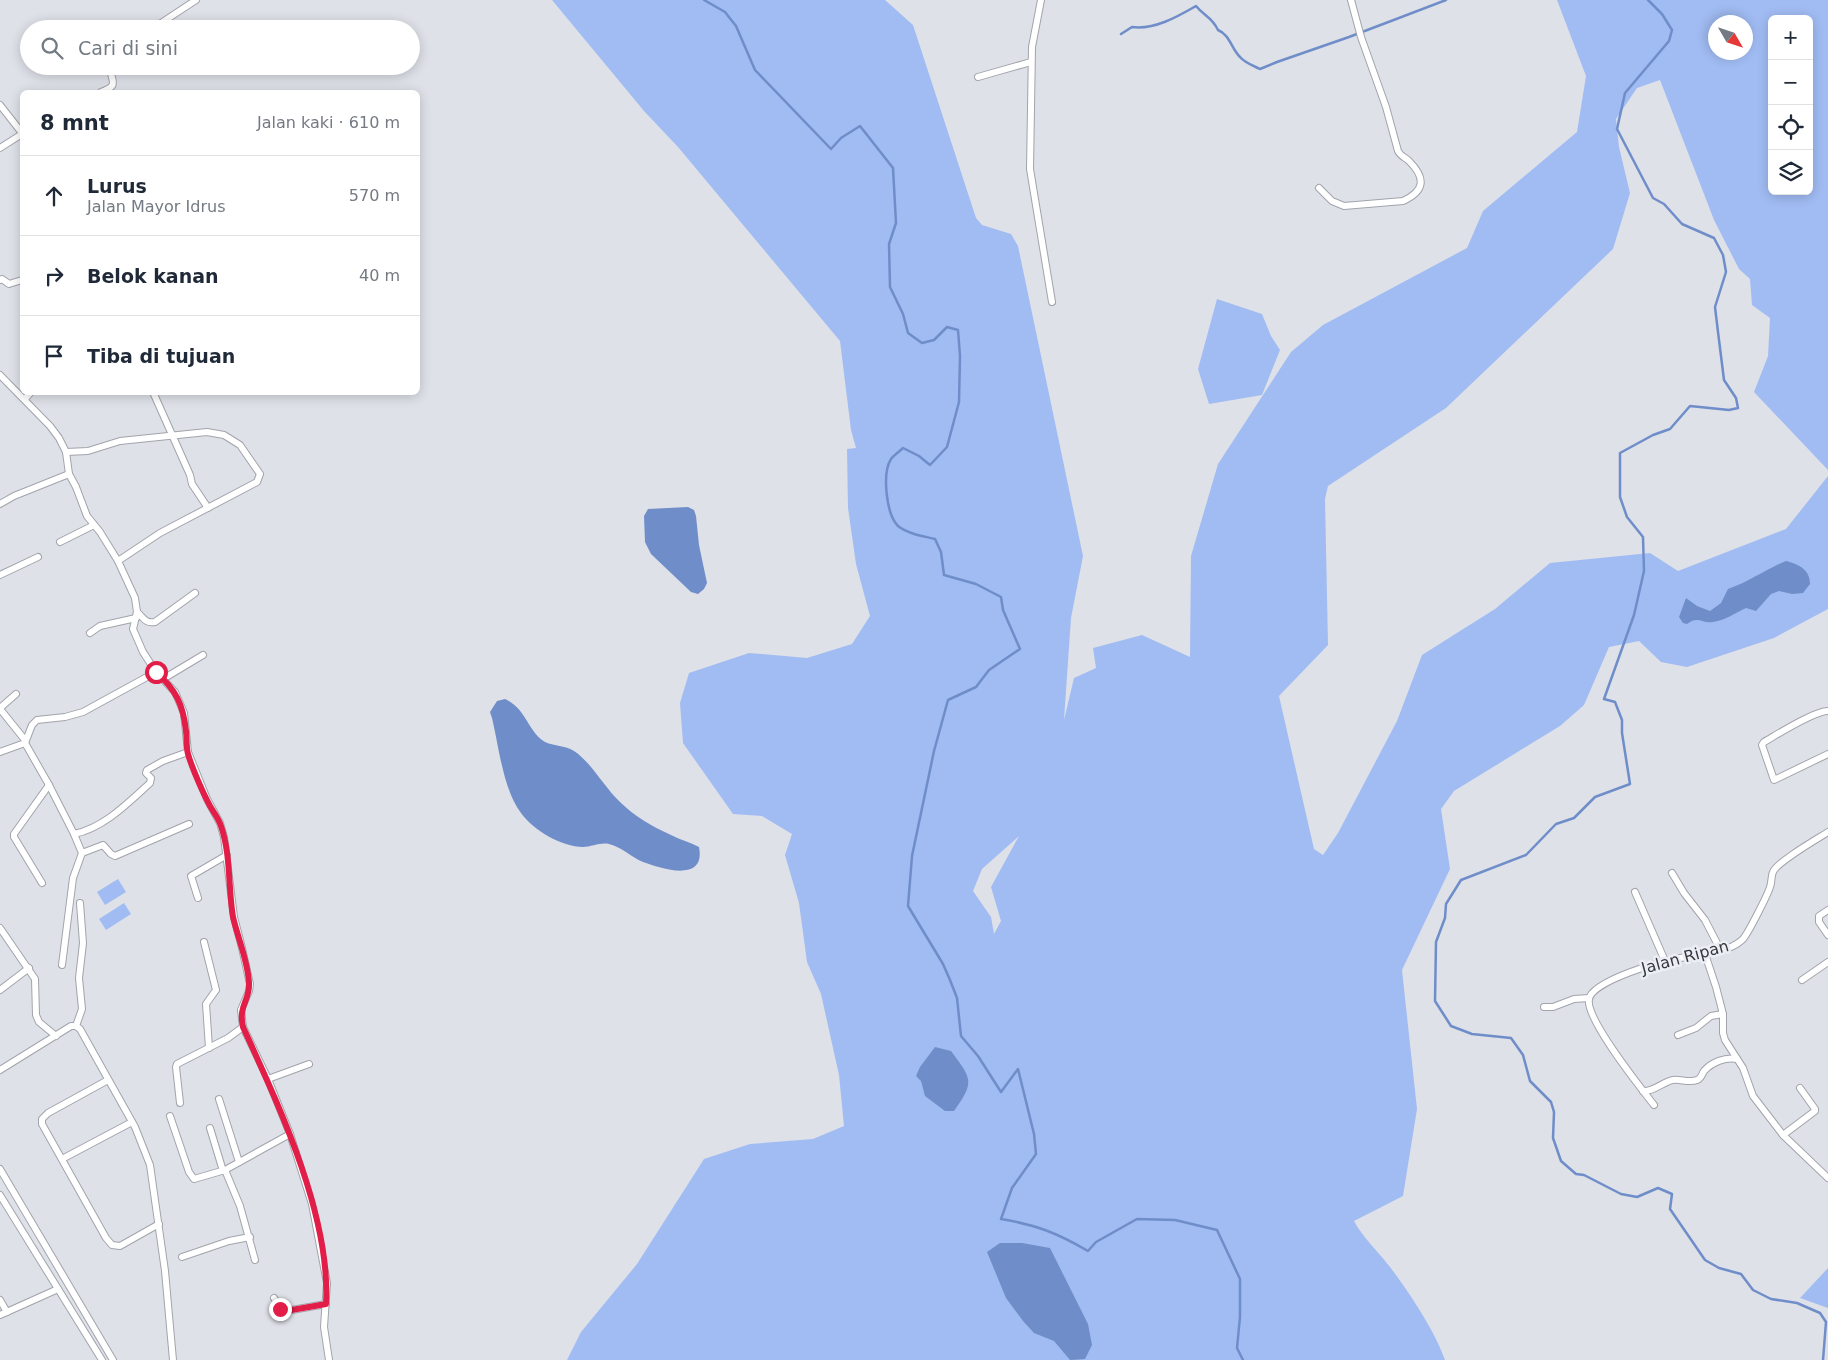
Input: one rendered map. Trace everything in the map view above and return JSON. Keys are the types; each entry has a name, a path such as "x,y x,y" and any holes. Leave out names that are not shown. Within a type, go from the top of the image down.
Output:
{"street":[{"path":"166,20 196,0"},
{"path":"1042,0 1032,47 1030,169 1052,302"},
{"path":"1320,188 1332,201 1344,206 1403,201 1410,198 1421,184 1418,172 1400,154 1386,107 1361,37 1352,0"},
{"path":"978,77 1031,62"},
{"path":"107,90 113,85 113,75"},
{"path":"0,105 20,131"},
{"path":"0,148 20,135"},
{"path":"0,280 2,279 9,284 20,281"},
{"path":"0,374 20,394"},
{"path":"21,395 50,426 66,452 69,474 87,516 118,561 135,598 136,615 133,629 143,652 156,672 175,692 184,713 188,752 207,799 220,823 227,855 234,917 250,984 241,1010 243,1027 268,1079 290,1134 312,1204 322,1246 327,1283 324,1327 329,1360"},
{"path":"25,399 28,395"},
{"path":"154,395 190,475 192,484 208,508"},
{"path":"66,452 88,451 120,441 207,432 224,435 240,444 260,474 257,482 160,533 118,561"},
{"path":"0,504 14,496 69,474"},
{"path":"60,542 94,525"},
{"path":"0,576 38,557"},
{"path":"136,615 146,622 155,622 195,593"},
{"path":"90,633 100,626 136,615"},
{"path":"163,679 204,654"},
{"path":"0,752 25,741 36,720 65,717 83,712 156,672"},
{"path":"16,694 0,709 25,741 50,785 82,853 73,878 62,965"},
{"path":"1828,711 1820,712 1800,722 1764,742 1762,745 1774,780 1828,754"},
{"path":"74,834 84,832 126,805 150,783 150,778 146,773 147,770 163,761 188,752"},
{"path":"42,883 14,834 50,785"},
{"path":"82,853 103,845 116,856 189,824"},
{"name":"Jalan Ripan","path":"1588,1001 1600,986 1624,974 1665,961 1705,954 1736,944 1749,931 1770,887 1772,872 1779,863 1828,832"},
{"path":"198,898 192,876 227,855"},
{"path":"1672,873 1684,893 1705,920 1720,950"},
{"path":"1635,892 1665,961"},
{"path":"76,1026 82,1009 79,978 83,943 80,903"},
{"path":"1828,910 1819,916 1819,922 1828,935"},
{"path":"1,930 35,978 36,1015 44,1028 56,1036"},
{"path":"204,942 216,990 206,1004 209,1048"},
{"path":"1705,954 1723,1014 1723,1034 1725,1040 1743,1068 1753,1096 1783,1134 1828,1178"},
{"path":"1802,980 1828,962"},
{"path":"0,990 29,968"},
{"path":"1544,1007 1553,1007 1574,999 1588,1001 1592,1014 1613,1050 1654,1105"},
{"path":"1678,1035 1696,1028 1711,1016 1723,1014"},
{"path":"0,1070 71,1026 76,1026 80,1029 132,1122 150,1165 165,1271 174,1360"},
{"path":"180,1102 177,1064 228,1038 243,1027"},
{"path":"1644,1091 1674,1080 1696,1081 1708,1068 1717,1062 1725,1059 1736,1059"},
{"path":"268,1079 309,1064"},
{"path":"108,1080 48,1113 42,1119 42,1124 106,1238 112,1245 120,1246 159,1224"},
{"path":"1783,1134 1816,1109 1800,1088"},
{"path":"219,1099 239,1162"},
{"path":"170,1116 191,1177 197,1180 224,1170 290,1134"},
{"path":"62,1160 132,1122"},
{"path":"210,1128 224,1170 240,1206 255,1260"},
{"path":"0,1169 113,1360"},
{"path":"0,1195 102,1360"},
{"path":"182,1257 229,1241 250,1237"},
{"path":"0,1315 58,1289"},
{"path":"274,1298 280,1309 286,1311 326,1304"},
{"path":"0,1300 7,1312"}],"shaded area":[{"path":"552,0 885,0 913,25 976,218 982,225 1011,234 1018,246 1083,556 1071,618 1064,720 1074,678 1096,668 1093,648 1142,635 1190,657 1191,556 1218,464 1291,352 1323,325 1467,248 1483,211 1577,132 1586,76 1557,0 1828,0 1828,470 1754,392 1768,356 1770,318 1752,305 1750,279 1739,269 1714,220 1660,80 1637,88 1616,119 1619,147 1630,193 1613,249 1446,408 1328,486 1325,499 1328,645 1279,696 1314,849 1323,855 1338,833 1397,721 1422,655 1495,609 1550,563 1650,553 1678,571 1786,529 1828,476 1828,609 1774,638 1687,667 1661,662 1639,641 1609,647 1584,705 1560,726 1454,791 1441,809 1450,869 1402,970 1417,1109 1403,1196 1354,1221 1413,1300 1435,1337 1445,1360 567,1360 581,1332 637,1264 704,1159 750,1144 813,1139 844,1126 839,1075 821,994 807,962 799,903 785,855 792,834 762,816 733,814 683,743 680,703 689,673 749,653 807,658 852,644 870,616 856,564 848,508 847,449 856,448 851,430 840,341 678,147 644,111","holes":["1019,836 991,887 1001,921 994,934 991,917 973,891 982,869"]},
{"path":"1217,299 1262,314 1271,336 1280,350 1262,395 1209,404 1198,369"},
{"path":"688,507 694,510 696,516 699,545 707,583 698,594 691,592 651,554 645,542 644,516 648,509"},
{"path":"1786,561 1799,566 1808,574 1810,584 1803,593 1792,594 1779,591 1771,594 1756,611 1746,608 1713,622 1694,620 1687,624 1683,623 1679,617 1686,598 1697,606 1710,611 1721,603 1728,589"},
{"path":"505,699 522,713 542,740 570,749 580,755 614,796 631,812 674,837 699,847 699,858 696,866 681,871 671,870 643,862 618,847 609,844 583,847 566,844 540,831 526,819 510,792 502,767 490,712 497,701"},
{"path":"118,879 126,892 105,905 97,892"},
{"path":"124,903 131,914 106,930 99,919"},
{"path":"935,1047 951,1051 967,1075 968,1087 954,1111 945,1111 925,1096 921,1081 916,1076 920,1067"},
{"path":"1000,1243 1022,1243 1050,1248 1088,1324 1092,1345 1085,1359 1070,1360 1054,1341 1034,1333 1006,1298 987,1252"},
{"path":"1828,1268 1828,1308 1800,1298"}],"waterway":[{"path":"704,0 725,12 736,26 755,70 831,149 841,138 860,126 893,168 896,223 889,244 890,287 903,314 908,333 922,343 934,340 947,327 958,330 960,356 959,402 947,447 930,465 919,456 903,448 891,459 888,465 886,483 888,503 894,520 898,526 906,531 935,539 941,552 944,575 976,584 1001,597 1003,610 1020,649 989,670 976,687 948,700 934,751 912,856 908,906 943,964 950,980 957,998 961,1036 978,1056 1001,1092 1018,1069 1034,1134 1036,1154 1012,1188 1001,1219 1046,1230 1088,1251 1096,1242 1137,1219 1175,1220 1217,1230 1240,1279 1240,1317 1237,1348 1243,1360"},
{"path":"1121,34 1132,27 1157,25 1196,6 1228,38 1242,59 1260,69 1446,0"},
{"path":"1648,0 1662,14 1672,30 1669,41 1625,93 1617,129 1653,198 1664,204 1682,224 1714,238 1723,255 1726,272 1715,307 1724,380 1736,398 1738,408 1729,410 1690,406 1670,429 1653,435 1620,453 1620,497 1627,517 1643,537 1644,571 1634,615 1604,699 1615,702 1622,720 1622,733 1630,784 1595,797 1574,818 1556,824 1526,855 1461,880 1446,904 1445,918 1436,942 1435,1001 1451,1026 1472,1034 1511,1038 1523,1055 1530,1081 1551,1102 1554,1112 1553,1138 1561,1161 1576,1174 1584,1175 1621,1194 1637,1197 1658,1188 1672,1194 1670,1209 1705,1260 1719,1268 1741,1274 1753,1290 1771,1299 1797,1303 1820,1313 1826,1322 1823,1360"}],"route":[{"path":"156,672 175,692 179,700 184,713 188,752 207,799 222,829 234,917 250,984 241,1010 243,1027 268,1079 290,1134 312,1204 322,1246 327,1283 326,1304 286,1311 280,1309"}]}
